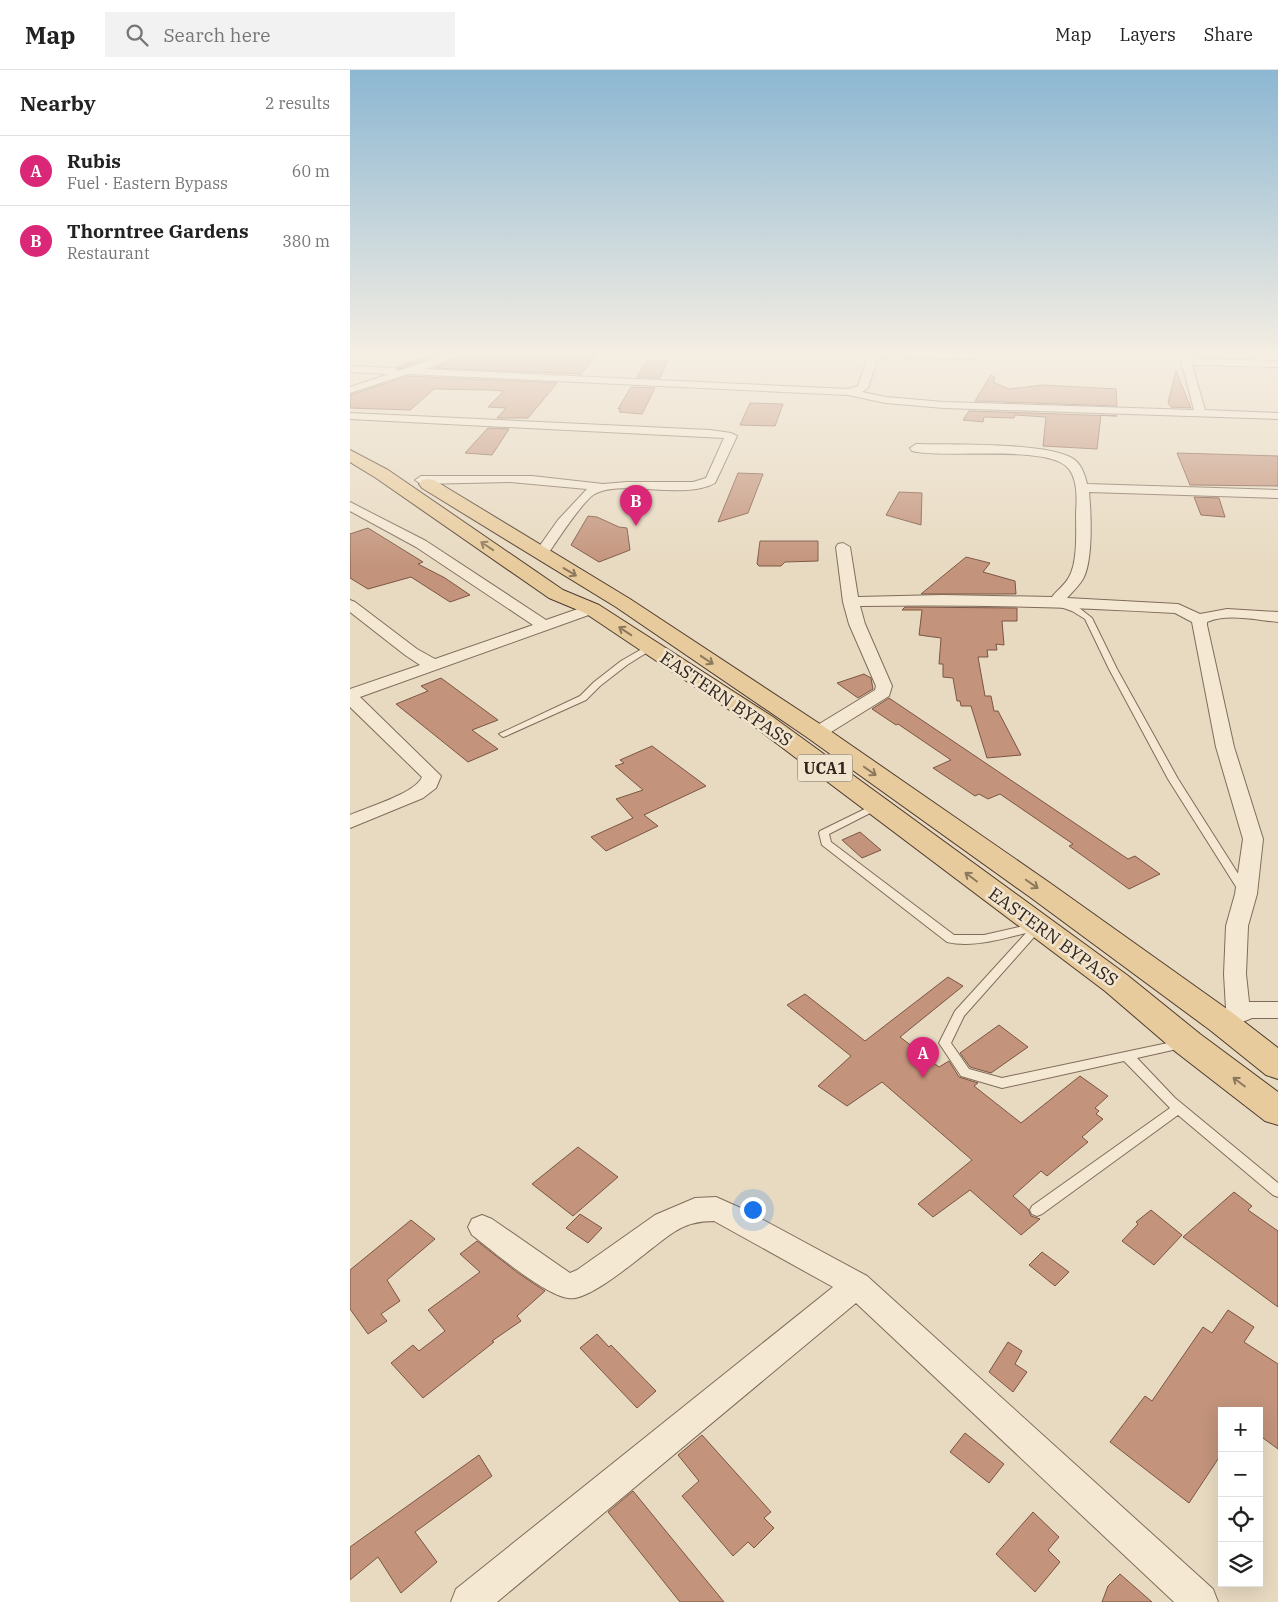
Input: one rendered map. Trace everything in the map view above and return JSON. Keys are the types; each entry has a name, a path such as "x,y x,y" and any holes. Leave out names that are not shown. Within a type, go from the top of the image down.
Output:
{"main road":[{"name":"EASTERN BYPASS","path":"350,437 622,604 817,734 1040,890 1230,1017 1278,1066"},
{"name":"EASTERN BYPASS","path":"350,455 398,485 556,594 592,610 764,722 1038,927 1116,982 1188,1043 1278,1111"}],"street":[{"path":"421,480 502,477 563,481 599,488 706,484 711,480 731,436 710,433 530,424"},
{"path":"916,448 1039,453 1064,457 1075,468 1083,488 1083,532 1078,575 1061,592 1056,602"},
{"path":"541,554 588,493 599,488"},
{"path":"1083,488 1278,494"},
{"path":"350,506 421,544 545,626"},
{"path":"817,734 883,692 884,686 857,624 851,602 843,548"},
{"path":"851,602 942,600 1056,602 1178,610 1200,620"},
{"path":"350,605 411,652 434,666"},
{"path":"350,822 416,794 429,784 432,776 350,696 592,610"},
{"path":"1278,617 1220,614 1206,616 1200,620 1199,625 1225,747 1253,839 1246,894 1237,926 1235,974 1230,1017 1251,1008 1278,1010"},
{"path":"482,1227 560,1284 570,1286 587,1280 665,1223 695,1210 716,1209 857,1285 1200,1602"},
{"path":"469,1602 857,1285"}],"lane":[{"path":"1056,602 1075,609 1088,618 1173,779 1246,894"},
{"path":"502,734 583,698 597,684 624,663 650,648"},
{"path":"877,806 824,833 826,843 951,939 968,941 988,939 1038,927"},
{"path":"1038,927 959,1014 944,1043 966,1073 1002,1083 1188,1043"},
{"path":"1127,1056 1179,1108 1278,1191"},
{"path":"1037,1210 1179,1108"}],"building":[{"path":"740,424 776,424 775,426"},
{"path":"1045,424 1100,424 1097,449 1043,446"},
{"path":"488,428 509,429 492,455 465,453"},
{"path":"1177,453 1278,456 1278,486 1190,485"},
{"path":"738,473 763,474 748,513 718,522"},
{"path":"899,492 922,493 921,525 886,515"},
{"path":"1194,497 1219,498 1225,517 1201,515"},
{"path":"588,516 597,517 619,527 627,528 630,550 599,562 571,545"},
{"path":"368,528 423,562 418,564 445,578 470,595 450,602 411,577 368,589 350,578 350,534"},
{"path":"760,541 818,541 818,561 785,562 781,566 759,566 757,564"},
{"path":"966,557 990,563 983,572 1015,581 1016,594 921,594"},
{"path":"905,607 1017,608 1017,621 1002,621 1004,645 996,644 997,650 987,650 988,657 978,657 985,696 991,696 994,711 998,711 1021,755 987,758 971,706 961,706 960,701 957,701 953,678 943,677 943,664 939,664 941,638 919,635 922,610 902,610"},
{"path":"864,674 871,678 873,689 858,698 837,683"},
{"path":"441,678 498,720 472,730 498,749 468,762 396,704 428,691 421,686"},
{"path":"889,698 1128,859 1135,856 1160,874 1129,889 1069,846 1073,844 1000,794 988,799 979,794 975,796 933,768 951,760 872,709"},
{"path":"652,746 706,786 644,815 658,826 606,851 591,837 633,818 616,799 643,790 615,766 624,763 620,760"},
{"path":"860,832 881,850 862,858 842,840"},
{"path":"948,977 963,986 900,1037 939,1067 949,1061 959,1077 978,1083 974,1086 1021,1123 1080,1076 1108,1096 1095,1108 1099,1111 1096,1114 1103,1119 1082,1137 1088,1142 1047,1176 1041,1171 1013,1196 1028,1209 1031,1216 1040,1219 1021,1235 970,1190 933,1217 918,1204 972,1160 882,1082 847,1106 818,1086 851,1056 787,1005 805,994 865,1041"},
{"path":"999,1025 1028,1047 991,1073 970,1067 960,1053"},
{"path":"578,1147 618,1177 573,1216 532,1184"},
{"path":"1234,1192 1252,1206 1248,1210 1278,1231 1278,1307 1183,1237"},
{"path":"1151,1210 1182,1235 1154,1265 1122,1241 1138,1224 1136,1222"},
{"path":"580,1214 602,1228 588,1243 566,1228"},
{"path":"411,1220 435,1239 387,1280 400,1301 381,1314 387,1321 368,1334 350,1309 350,1270"},
{"path":"477,1241 545,1291 517,1316 521,1321 492,1341 494,1342 423,1398 391,1363 413,1345 419,1351 445,1331 428,1310 480,1272 460,1254"},
{"path":"1042,1252 1069,1272 1055,1286 1029,1265"},
{"path":"1228,1310 1254,1327 1244,1342 1278,1364 1278,1449 1263,1438 1263,1407 1218,1407 1218,1459 1189,1503 1110,1442 1145,1396 1152,1401 1203,1327 1212,1333"},
{"path":"597,1334 609,1347 611,1345 656,1391 637,1408 580,1348"},
{"path":"1008,1342 1022,1351 1015,1364 1027,1372 1013,1392 989,1372"},
{"path":"965,1433 1004,1464 989,1483 950,1452"},
{"path":"702,1435 771,1512 764,1518 774,1528 754,1548 748,1542 733,1556 682,1496 699,1481 678,1455"},
{"path":"479,1455 492,1476 415,1532 437,1562 401,1593 378,1557 350,1580 350,1547"},
{"path":"633,1491 724,1602 680,1602 608,1512"},
{"path":"1033,1512 1059,1537 1048,1550 1060,1562 1035,1592 996,1554"},
{"path":"1120,1574 1152,1602 1102,1602 1108,1586"}],"place":[{"name":"Thorntree Gardens","path":"636,526"},
{"name":"Rubis","path":"923,1078"}]}
